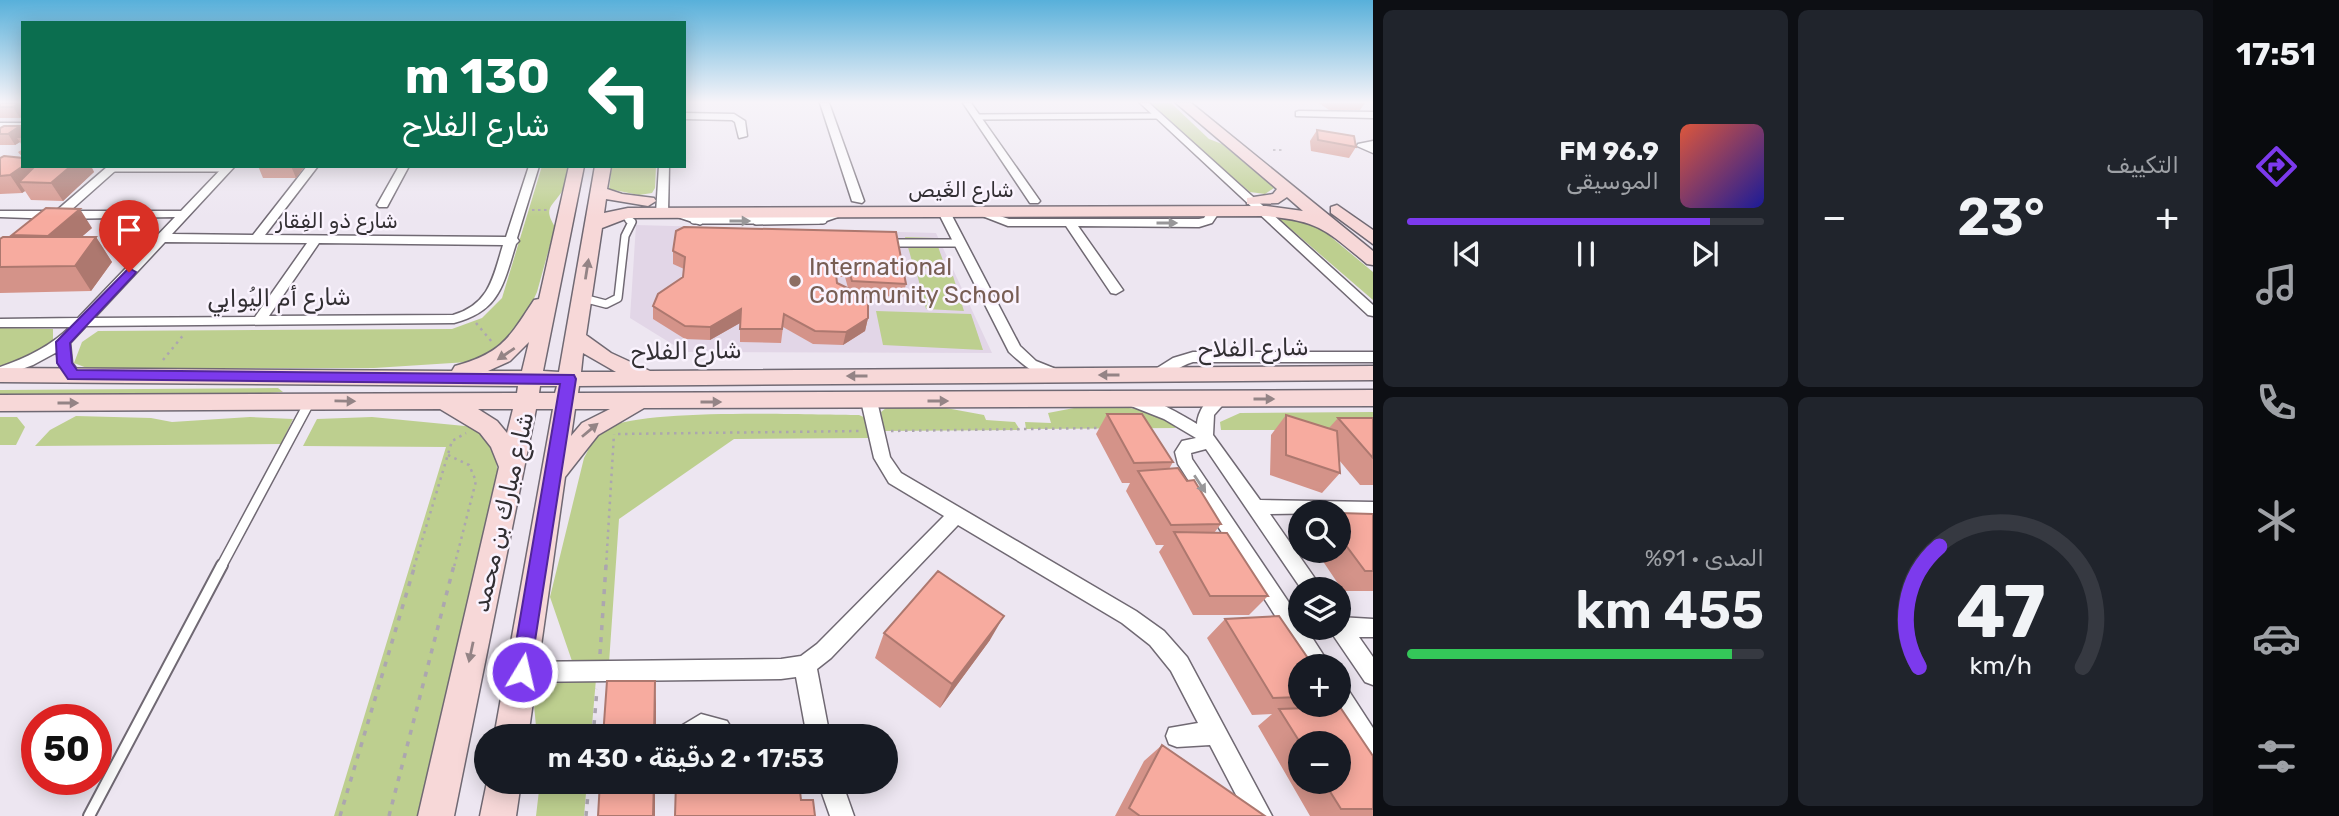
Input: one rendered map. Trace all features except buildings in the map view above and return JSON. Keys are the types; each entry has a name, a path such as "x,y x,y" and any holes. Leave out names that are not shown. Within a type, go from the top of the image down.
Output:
{"main road":[{"path":"1229,141 1373,260"},
{"name":"شارع مبارك بن محمد","path":"436,816 577,168"},
{"name":"شارع مبارك بن محمد","path":"513,724 603,168"},
{"name":"شارع الغَيص","path":"594,225 622,214 835,219 944,212 1214,211 1260,206 1330,224"},
{"path":"432,377 492,362 510,352 522,341 555,277"},
{"path":"576,337 604,358 651,377"},
{"name":"شارع الفلاح","path":"0,374 568,379 1373,373"},
{"name":"شارع الفلاح","path":"0,403 642,403 1373,398"},
{"path":"438,402 463,411 496,432 505,446 511,466"},
{"path":"553,475 590,429 642,403"},
{"path":"498,816 502,794"}],"street":[{"path":"837,141 858,201"},
{"path":"993,141 1034,201"},
{"path":"1186,141 1373,312"},
{"path":"1251,141 1373,239"},
{"path":"1373,144 1362,146 1373,150"},
{"path":"0,374 63,342 227,168"},
{"path":"256,239 311,168"},
{"path":"383,205 403,168"},
{"path":"468,314 494,293 513,241 533,168"},
{"path":"664,168 674,214"},
{"path":"92,169 111,169"},
{"path":"39,230 111,169"},
{"name":"شارع الغَيص","path":"599,191 674,214 858,201 1034,201 1260,206 1278,198 1286,188"},
{"path":"978,212 1008,222 1199,223 1208,221 1214,211"},
{"path":"944,212 1014,349 1031,364 1056,375"},
{"path":"0,214 183,214"},
{"path":"1069,222 1116,290"},
{"name":"شارع ذو الفِقار","path":"161,238 513,241"},
{"path":"258,321 314,240"},
{"name":"شارع أم اليُوابِي","path":"0,323 454,319 468,314"},
{"path":"63,342 65,363 73,375"},
{"path":"1002,376 1014,364 1014,349"},
{"path":"1298,357 1348,374"},
{"path":"1154,375 1178,361 1193,358 1373,357"},
{"path":"1208,439 1206,414 1220,399"},
{"path":"1132,400 1170,415 1208,439 1304,577"},
{"path":"869,401 882,458 890,472 956,515 1143,627 1179,664 1260,816"},
{"path":"1208,439 1188,445 1183,452 1184,460 1311,654"},
{"path":"1255,507 1373,509"},
{"path":"522,672 781,669 805,665 824,651 956,515"},
{"path":"1351,627 1373,628"},
{"path":"1348,640 1373,675"},
{"path":"805,665 816,724"},
{"path":"1351,714 1373,748"},
{"path":"1177,736 1216,733"},
{"path":"834,794 842,816"}],"lane":[{"path":"111,169 170,168"},
{"path":"582,298 603,304 618,298 625,236 632,222 622,214"},
{"path":"887,243 960,243"},
{"path":"89,816 310,401"}],"path":[{"path":"1273,150 1283,150"},
{"path":"522,210 569,210"},
{"path":"468,314 493,343"},
{"path":"149,375 194,322"},
{"path":"594,724 614,434 1106,428"},
{"path":"340,816 452,441"},
{"path":"389,816 476,481 469,466 448,455"},
{"path":"586,816 588,794"}],"shaded area":[{"name":"International Community School","path":"636,225 936,233 992,353 685,352 630,318"}],"green space":[{"path":"1191,141 1214,141 1222,144 1274,188 1265,194 1250,192"},
{"path":"541,168 568,168 562,190 549,212 555,227 537,292 512,346 468,362 374,368 87,368 74,363 82,342 98,331 452,329 482,318 502,298"},
{"path":"612,168 656,168 655,188 652,193 639,195 609,189"},
{"path":"1281,214 1313,222 1373,272 1373,300 1278,218"},
{"path":"905,237 935,238 946,269 914,268"},
{"path":"917,274 953,276 964,311 926,309"},
{"path":"876,311 971,314 983,350 883,345"},
{"path":"0,328 53,329 53,340 31,358 0,366"},
{"path":"278,388 283,392 218,397 0,399 0,390"},
{"path":"1114,407 1142,410 1155,413 1176,428 1026,429 1025,422 1051,423 1048,413 1074,408"},
{"path":"886,408 946,408 984,415 986,420 1015,422 1020,430 884,431 881,412"},
{"path":"1373,412 1373,430 1221,430 1220,422 1240,413"},
{"path":"690,415 859,415 866,418 870,438 734,439 619,519 609,663 573,664 550,597 584,458 599,434 607,428 627,422"},
{"path":"76,416 151,418 172,422 250,417 293,419 281,444 35,446 50,430"},
{"path":"0,417 17,417 25,427 16,445 0,445"},
{"path":"372,417 475,427 490,441 496,459 497,501 421,816 334,816 446,447 303,446 317,419"},
{"path":"596,679 592,724 536,724 534,705 552,684"},
{"path":"539,794 586,794 584,816 536,816"}],"place":[{"name":"International Community School","path":"795,281"}],"route":[{"path":"129,272 63,342 65,363 73,375 568,379 522,672"}]}
